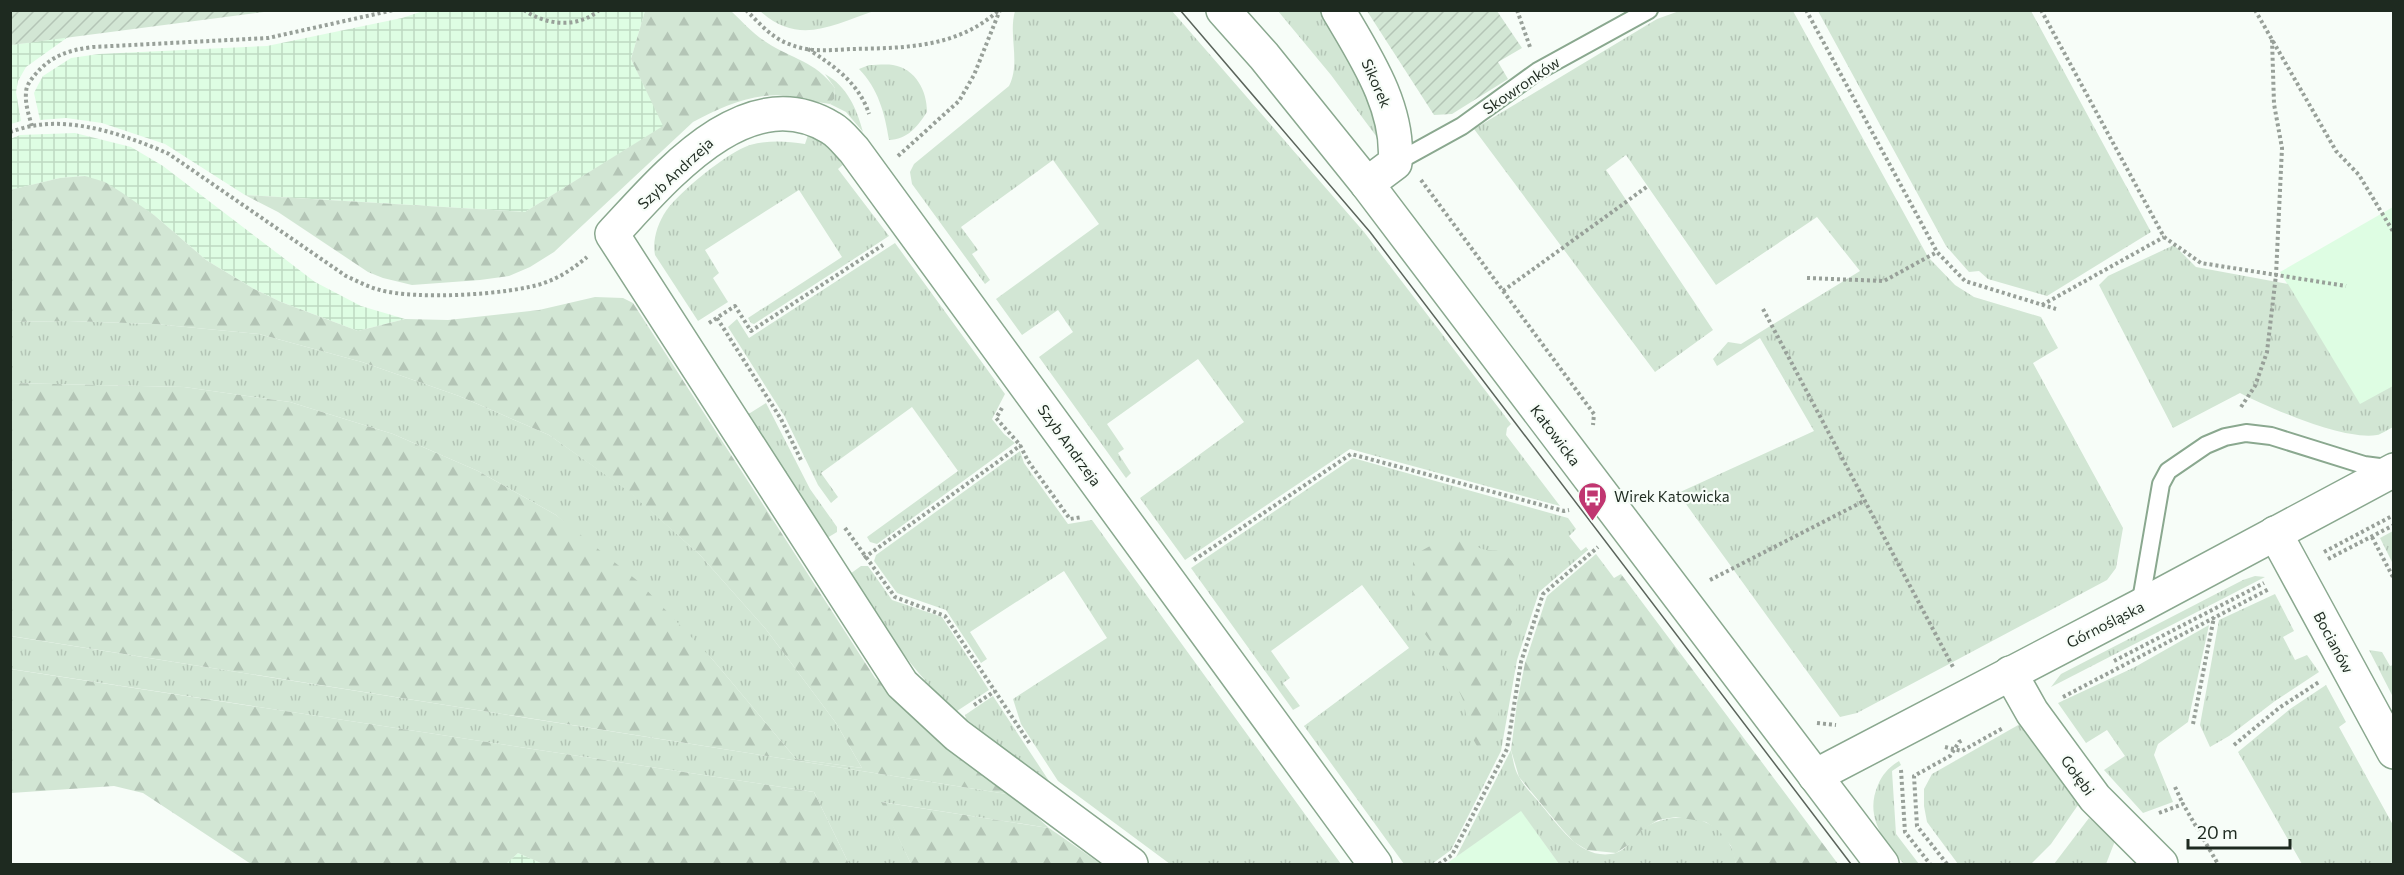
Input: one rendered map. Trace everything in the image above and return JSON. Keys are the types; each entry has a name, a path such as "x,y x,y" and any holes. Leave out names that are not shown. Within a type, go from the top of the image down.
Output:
{"street":[{"name":"Katowicka","path":"1223,10 1264,56 1367,184 1882,864"},
{"name":"Sikorek","path":"1338,10 1363,53 1388,107 1396,151 1402,160"},
{"name":"Szyb Andrzeja","path":"612,234 660,184 723,130 763,116 788,114 810,118 832,128 876,177 1376,864"},
{"path":"1367,184 1402,160"},
{"path":"612,234 902,684 957,735 1131,864"},
{"name":"Górnośląska","path":"1815,776 2140,606 2394,468"},
{"name":"Bocianów","path":"2275,532 2306,570 2394,752"},
{"name":"Gołębi","path":"2010,673 2032,712 2095,798 2161,864"}],"lane":[{"name":"Skowronków","path":"1402,160 1462,126 1538,71 1649,10"},
{"path":"2140,606 2162,484 2168,471 2206,445 2225,437 2246,433 2271,436 2364,465 2383,469 2394,468"}],"path":[{"path":"32,126 25,96 26,88 52,58 72,50 93,46 268,38 394,10"},
{"path":"524,10 533,17 544,20 579,22 591,18 599,10"},
{"path":"746,10 772,35 789,44 826,51 914,47 937,42 977,27 999,10"},
{"path":"876,177 959,100 974,75 999,10"},
{"path":"1517,10 1538,71"},
{"path":"1806,10 1937,252 1965,281 2056,309"},
{"path":"2041,10 2164,237 2201,263 2346,286"},
{"path":"2255,10 2336,151 2359,175 2394,233"},
{"path":"2238,413 2255,386 2267,352 2276,275 2282,148 2274,104 2272,39"},
{"path":"10,132 32,126 69,125 138,140 169,154 346,276 378,290 410,296 519,290 545,283 570,271 612,234"},
{"path":"1402,160 1415,172 1594,414 1593,436"},
{"path":"1503,291 1648,186"},
{"path":"2042,305 2164,237"},
{"path":"1807,278 1884,281 1937,252"},
{"path":"681,341 735,306 751,331 868,255"},
{"path":"1763,309 1953,668"},
{"path":"717,318 781,419 804,465"},
{"path":"835,578 1017,447"},
{"path":"1193,561 1351,454 1564,511 1569,510"},
{"path":"1704,584 1864,501"},
{"path":"2306,570 2394,515"},
{"path":"841,522 895,597 944,614 1036,754"},
{"path":"2053,701 2394,525"},
{"path":"2372,537 2394,579"},
{"path":"1439,864 1452,855 1507,749 1521,662 1544,594 1598,547"},
{"path":"2112,662 2328,558"},
{"path":"2193,724 2214,617"},
{"path":"1943,673 1964,663"},
{"path":"2234,745 2279,708 2323,679"},
{"path":"1944,747 1962,751 2008,726"},
{"path":"1947,864 1917,826 1914,776 1950,756 1959,742 1969,737"},
{"path":"1906,767 1900,770 1905,832 1930,864"},
{"path":"2175,787 2218,864"},
{"path":"2153,814 2183,804"}],"shaded area":[{"path":"423,11 645,11 631,59 664,126 525,212 245,195 165,144 102,123 66,118 40,120 34,93 38,85 43,76 71,58 99,54 267,46 402,18"},
{"path":"68,37 26,67 18,81 16,92 21,121 11,124 11,45"},
{"path":"75,133 131,147 163,166 315,282 361,306 405,319 358,331 281,302 254,289 206,260 154,215 85,176 60,178 11,190 10,139 20,135"},
{"path":"2393,207 2393,427 2378,435 2280,272"},
{"path":"1521,810 1559,864 1446,864"},
{"path":"518,853 543,864 506,864"}],"green space":[{"path":"11,10 272,10 272,11 11,45"},
{"path":"1682,10 1793,11 1928,257 1955,285 1974,297 2041,317 2058,348 2033,363 2123,528 2116,568 2107,580 1857,713 1840,717 1678,493 1814,431 1760,338 1717,366 1713,359 1728,342 1741,344 1860,271 1817,217 1716,285 1626,155 1606,170 1713,330 1655,372 1474,129 1657,19"},
{"path":"645,11 731,11 761,39 819,72 835,88 834,99 830,104 787,96 762,96 726,106 693,122 554,252 530,267 509,276 412,285 383,278 368,272 278,212 245,195 525,212 663,126 631,59"},
{"path":"760,11 874,11 830,26 802,30 788,28 774,22"},
{"path":"1015,11 1172,11 1364,232 1511,424 1507,428 1506,435 1560,506 1350,449 1185,560 1140,498 1244,422 1198,359 1107,424 1124,449 1118,453 1131,473 1126,478 1039,357 1073,332 1058,310 1022,335 996,299 1099,224 1053,160 961,227 978,250 972,254 990,280 985,284 912,184 910,172 914,164 1009,86 1014,68 1013,20"},
{"path":"1278,11 1320,11 1338,32 1370,91 1379,140 1331,75"},
{"path":"1367,11 1497,11 1522,48 1498,62 1508,79 1452,114 1434,115"},
{"path":"1818,11 2031,11 2151,232 2047,296 1988,279 1979,271 1969,272 1946,246"},
{"path":"869,65 901,67 919,82 925,96 927,112 916,127 901,138 889,140 880,102 866,76 859,69"},
{"path":"825,74 839,85 850,99 863,132 846,112 830,104 834,99 835,88"},
{"path":"808,135 828,146 845,163 838,169 889,236 754,324 751,323 748,318 842,257 799,190 705,250 719,273 713,278 728,302 698,321 655,255 655,238 663,216 672,203 692,184 741,149 757,143 805,144"},
{"path":"85,176 105,182 121,192 154,215 206,260 254,289 281,302 358,331 405,319 448,320 539,310 595,297 623,298 633,303 875,678 1013,795 11,636 11,383 184,387 290,402 393,434 478,471 556,515 639,582 713,660 796,759 862,768 836,723 765,628 700,555 628,491 549,435 459,396 362,362 259,334 155,324 69,321 11,322 10,190 60,178"},
{"path":"895,243 1005,394 992,419 1015,443 877,544 870,542 867,537 958,471 912,407 821,473 838,497 831,503 818,485 785,417 728,327 737,319 749,338"},
{"path":"2174,245 2196,267 2288,284 2360,404 2393,386 2393,427 2377,435 2363,436 2346,433 2307,422 2240,393 2173,428 2099,285 2108,276"},
{"path":"69,321 155,324 259,334 362,362 459,396 549,435 629,491 700,555 765,628 836,723 862,768 796,759 713,660 556,515 478,471 393,434 290,402 184,387 11,383 10,322"},
{"path":"766,403 810,489 837,527 837,532 827,538 747,415"},
{"path":"1020,451 1024,463 1068,524 1092,520 1341,864 1170,864 1058,781 1021,724 1013,699 1107,638 1064,571 970,632 987,659 981,663 946,610 897,593 874,561 876,555"},
{"path":"1353,458 1568,518 1576,529 1569,536 1581,551 1586,547 1588,550 1539,592 1517,660 1501,751 1451,850 1432,864 1404,864 1304,726 1409,648 1362,585 1271,651 1290,678 1283,683 1300,706 1293,710 1191,568"},
{"path":"2393,531 2393,564 2380,538"},
{"path":"1448,536 1485,550 1501,552 1515,565 1520,578 1518,605 1498,663 1497,739 1488,745 1477,746 1470,734 1463,700 1456,684 1436,649 1416,622 1412,603 1413,562 1421,551"},
{"path":"1596,554 1614,578 1621,574 1838,864 1736,864 1731,846 1720,832 1706,822 1676,817 1658,820 1642,830 1631,843 1616,853 1587,850 1574,842 1519,777 1511,750 1517,703 1525,663 1547,596"},
{"path":"861,566 868,566 892,600 942,617 989,690 957,711 940,696 898,647 850,574"},
{"path":"2255,576 2265,577 2051,687 2061,674 2243,580"},
{"path":"2275,594 2294,631 2283,637 2295,660 2307,655 2319,672 2210,747 2200,725 2219,620"},
{"path":"2209,625 2188,722 2158,744 2154,755 2173,802 2143,813 2104,770 2125,756 2107,730 2086,743 2058,703 2135,667"},
{"path":"10,636 1013,795 1049,828 882,802 911,864 849,864 814,792 11,669"},
{"path":"2369,650 2382,652 2390,666 2393,665 2393,697"},
{"path":"10,669 814,792 849,864 543,864 518,853 506,864 251,864 143,793 114,786 11,793"},
{"path":"2326,685 2346,722 2339,727 2393,825 2393,864 2302,864 2238,752 2290,709"},
{"path":"993,696 1053,787 966,719 965,715"},
{"path":"2020,724 2078,805 2051,844 2031,864 1958,864 1927,822 1924,789 1932,774"},
{"path":"1511,750 1516,771 1524,785 1564,832 1582,848 1604,854 1616,853 1624,849 1643,829 1654,823 1666,819 1692,818 1715,828 1724,836 1732,849 1736,864 1559,864 1521,811 1456,857"},
{"path":"1899,761 1901,765 1892,771 1896,834 1919,864 1904,864 1878,828 1873,808 1878,785 1886,772"},
{"path":"881,802 1049,828 1101,864 911,864"},
{"path":"2089,818 2115,841 2106,864 2054,864"}],"tram line":[{"path":"1180,10 1370,232 1851,864"}],"place":[{"name":"Wirek Katowicka","path":"1593,522"}]}
